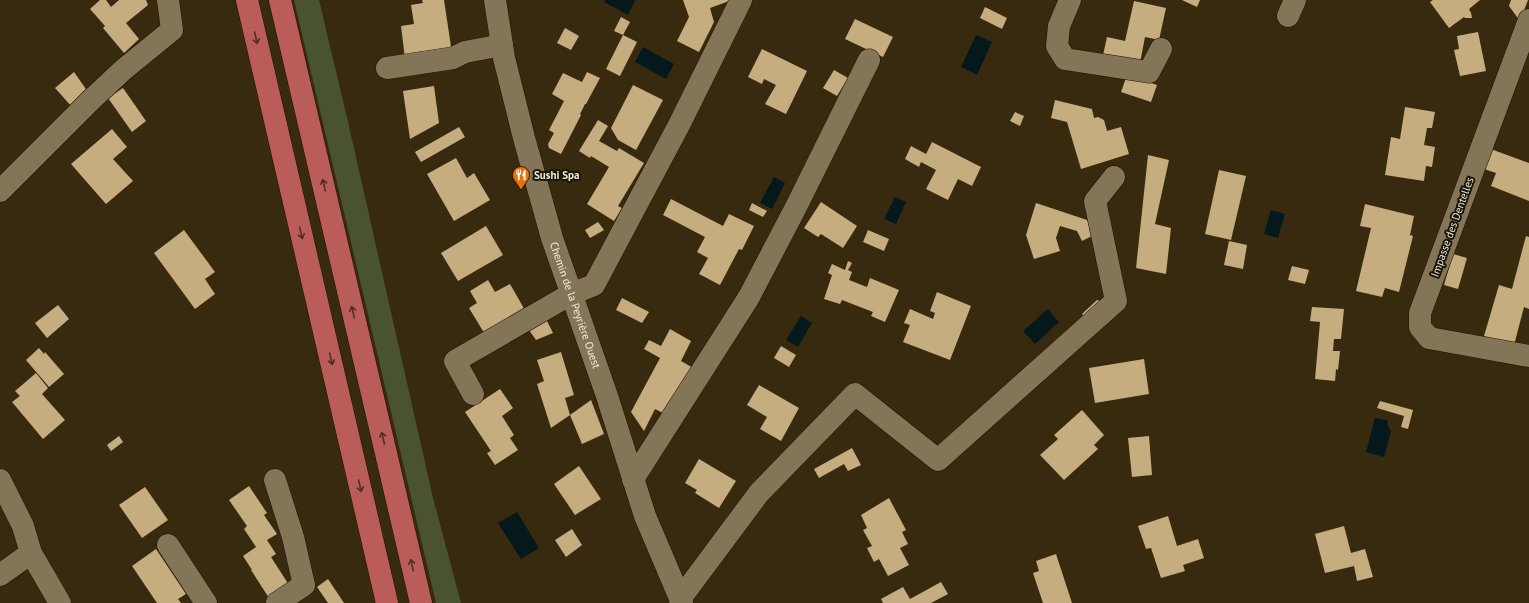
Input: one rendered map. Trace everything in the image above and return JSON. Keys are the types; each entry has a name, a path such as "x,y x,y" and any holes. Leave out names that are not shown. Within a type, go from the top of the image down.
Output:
{"main road":[{"path":"247,0 387,603"},
{"path":"280,0 421,603"}],"street":[{"path":"0,191 96,95 123,70 172,30 168,0"},
{"name":"Chemin de la Peyrière Ouest","path":"495,0 502,45 524,138 552,238 570,294 608,396 645,516 681,601"},
{"path":"473,394 456,361 570,294 594,286 679,125 741,0"},
{"path":"1070,0 1059,26 1056,46 1065,58 1149,72 1161,49"},
{"name":"Impasse des Dentelles","path":"1529,20 1420,313 1420,327 1428,338 1529,356"},
{"path":"387,68 453,58 465,52 502,45"},
{"path":"633,479 749,297 796,207 869,60"},
{"path":"681,601 759,494 855,394 938,460 1116,301 1095,201 1114,177"},
{"path":"0,480 23,526 30,553 60,603"},
{"path":"275,480 293,537 304,585 277,603"},
{"path":"168,545 206,603"},
{"path":"0,576 30,553"}],"green space":[{"path":"294,0 319,0 433,498 461,603 436,603"}],"shaded area":[{"path":"605,0 635,1 628,15 604,2"},
{"path":"976,35 992,42 977,75 961,67"},
{"path":"643,47 674,64 666,79 635,62"},
{"path":"774,177 785,183 772,209 760,203"},
{"path":"895,197 906,202 896,224 884,219"},
{"path":"1271,210 1285,214 1278,238 1264,234"},
{"path":"1048,309 1059,322 1035,344 1023,331"},
{"path":"801,316 812,323 798,347 786,340"},
{"path":"1375,418 1387,420 1391,431 1384,457 1366,452"},
{"path":"517,512 539,548 521,559 498,523"}],"building":[{"path":"100,0 106,0 111,7 119,0 146,0 148,5 126,23 139,39 124,53 103,28 105,26 90,9"},
{"path":"422,0 444,0 452,53 405,59 401,26 414,24 411,5 423,3"},
{"path":"683,0 732,0 710,8 714,22 699,52 677,41 689,17"},
{"path":"1182,0 1200,0 1197,7"},
{"path":"1433,0 1480,0 1469,9 1472,18 1464,17 1449,28 1430,2"},
{"path":"1511,0 1528,0 1520,21 1509,6"},
{"path":"1134,1 1166,8 1159,40 1145,37 1140,63 1103,55 1107,37 1125,41"},
{"path":"985,7 1007,18 1002,29 980,18"},
{"path":"621,17 630,22 623,35 614,31"},
{"path":"855,19 893,37 883,57 845,39"},
{"path":"565,28 579,36 571,50 557,43"},
{"path":"1478,32 1486,71 1460,76 1454,50 1459,49 1457,36"},
{"path":"623,35 637,42 620,76 606,69"},
{"path":"762,49 807,71 786,114 765,104 776,85 764,79 762,84 748,77"},
{"path":"834,70 848,78 837,96 823,88"},
{"path":"74,72 88,92 72,107 55,88"},
{"path":"587,72 600,78 585,104 561,154 549,148 548,144 554,133 549,130 564,101 552,94 563,73 582,82"},
{"path":"1127,75 1157,85 1151,102 1121,92"},
{"path":"633,85 663,100 636,150 618,140 611,128"},
{"path":"434,86 439,123 410,139 403,91"},
{"path":"123,88 146,121 132,132 108,98"},
{"path":"1055,100 1092,109 1094,118 1098,117 1104,120 1107,131 1121,127 1129,154 1081,169 1067,122 1051,118"},
{"path":"1405,107 1435,112 1432,128 1427,128 1424,145 1435,147 1432,167 1426,166 1424,181 1385,175 1391,137 1400,139"},
{"path":"1015,112 1024,116 1020,126 1010,121"},
{"path":"598,120 608,126 599,141 617,151 619,148 644,163 618,206 622,208 614,221 587,204 609,167 591,156 590,158 579,151"},
{"path":"459,127 465,137 421,162 415,152"},
{"path":"112,129 127,147 113,159 133,181 106,204 71,164"},
{"path":"932,142 981,167 972,186 958,179 948,200 926,189 936,170 921,162 919,167 905,159 911,146 926,154"},
{"path":"1488,148 1529,163 1529,201 1491,186 1496,173 1481,168"},
{"path":"1148,155 1169,160 1155,224 1171,228 1166,274 1136,268"},
{"path":"456,158 467,178 474,173 490,200 454,221 427,174"},
{"path":"1219,170 1246,176 1231,240 1205,234"},
{"path":"671,199 723,226 729,214 754,226 742,250 739,249 720,285 699,274 708,258 697,252 705,237 663,215"},
{"path":"821,202 857,226 843,248 821,234 818,237 804,228"},
{"path":"752,203 767,211 763,217 749,210"},
{"path":"1036,203 1087,220 1094,235 1082,241 1077,231 1060,226 1056,238 1060,251 1034,259 1026,235"},
{"path":"1365,204 1414,216 1410,235 1413,236 1399,292 1385,288 1382,297 1356,291 1371,228 1360,226"},
{"path":"598,222 604,230 590,238 585,230"},
{"path":"486,226 503,255 458,281 441,253"},
{"path":"184,230 215,272 205,279 215,294 195,309 154,253"},
{"path":"868,230 889,239 884,251 863,242"},
{"path":"1526,236 1529,237 1529,309 1524,307 1514,345 1484,336 1499,285 1512,289"},
{"path":"1229,241 1247,245 1243,269 1224,265"},
{"path":"1453,254 1467,258 1458,289 1444,285"},
{"path":"848,261 852,263 848,270 852,272 849,280 867,287 870,278 899,290 885,322 871,316 873,312 842,300 840,304 824,299 832,275 828,273 832,264 845,270"},
{"path":"1292,266 1309,270 1305,284 1288,280"},
{"path":"488,280 495,292 510,284 526,312 486,336 469,308 477,303 470,291"},
{"path":"937,292 971,306 950,360 903,342 910,325 904,323 910,309 933,319 935,313 930,311"},
{"path":"622,298 649,312 642,323 616,310"},
{"path":"1097,300 1107,303 1087,320 1082,314"},
{"path":"58,305 69,319 47,338 35,323"},
{"path":"1312,307 1344,309 1341,339 1334,339 1333,351 1340,351 1335,381 1315,379 1320,322 1310,321"},
{"path":"546,319 553,333 536,340 529,330"},
{"path":"670,329 691,341 681,361 695,369 669,416 655,409 644,431 631,412 660,358 644,349 649,340 661,346"},
{"path":"781,346 796,355 789,367 774,358"},
{"path":"39,348 44,354 45,352 64,374 49,387 26,360"},
{"path":"561,352 574,395 565,398 570,415 551,428 537,384 544,381 537,360"},
{"path":"1144,359 1149,394 1095,403 1089,368"},
{"path":"36,373 48,388 42,394 65,420 43,439 12,402 20,396 15,391"},
{"path":"759,385 799,408 781,441 760,429 767,417 747,405"},
{"path":"500,389 513,408 502,416 514,435 510,438 518,450 495,465 487,453 491,451 465,412"},
{"path":"591,400 604,434 582,444 570,415"},
{"path":"1380,401 1413,410 1408,429 1401,427 1404,416 1377,408"},
{"path":"1082,410 1104,435 1094,445 1098,449 1064,480 1040,455 1058,439 1054,435"},
{"path":"119,436 123,442 111,451 107,445"},
{"path":"1149,436 1152,475 1132,477 1128,438"},
{"path":"852,448 861,465 848,471 844,464 819,478 814,469"},
{"path":"699,459 736,481 719,508 695,493 697,490 685,483"},
{"path":"579,466 601,499 575,515 554,484"},
{"path":"249,486 267,513 264,515 277,534 267,540 276,554 271,557 289,585 269,598 243,556 256,547 244,529 247,526 229,500"},
{"path":"145,487 168,520 142,538 119,505"},
{"path":"889,498 906,530 902,532 908,544 900,548 909,565 888,576 879,559 874,562 867,548 872,546 863,530 867,528 861,515"},
{"path":"1168,516 1177,546 1198,539 1204,558 1183,565 1185,571 1161,578 1151,548 1146,549 1138,526"},
{"path":"1344,526 1351,553 1365,549 1373,577 1357,581 1354,566 1325,573 1315,534"},
{"path":"572,529 582,545 566,557 555,540"},
{"path":"156,549 186,594 178,599 181,603 157,603 132,566"},
{"path":"1056,554 1072,603 1043,603 1033,573 1039,571 1036,561"},
{"path":"328,579 344,603 328,603 317,587"},
{"path":"941,582 948,594 931,603 883,603 881,599 903,587 910,599"}],"place":[{"name":"Sushi Spa","path":"521,190"}]}
